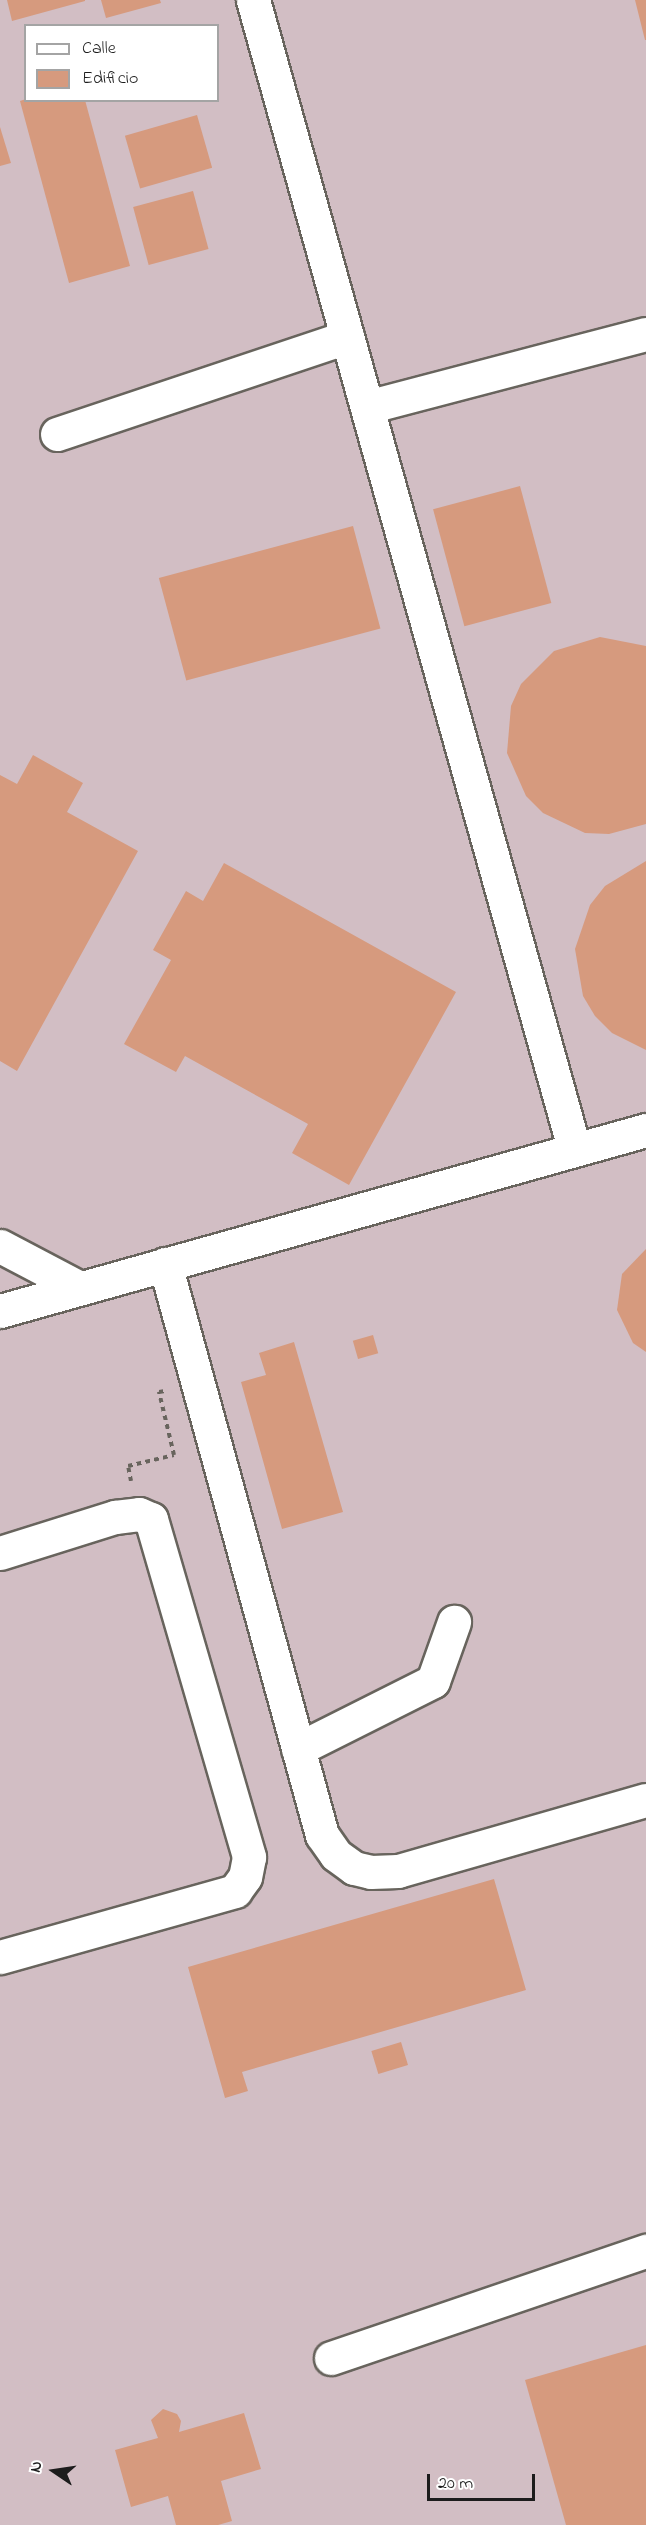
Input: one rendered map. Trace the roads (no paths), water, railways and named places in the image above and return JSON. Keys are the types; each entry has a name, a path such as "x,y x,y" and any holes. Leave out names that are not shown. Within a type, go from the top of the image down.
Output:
{"lane":[{"path":"253,0 574,1148"},
{"path":"366,407 646,334"},
{"path":"57,434 347,337"},
{"path":"0,1311 574,1148 646,1130"},
{"path":"0,1245 80,1288"},
{"path":"165,1264 322,1835 336,1855 354,1868 371,1872 398,1871 646,1800"},
{"path":"0,1553 115,1517 139,1514 151,1519 157,1528 249,1857 245,1877 235,1891 0,1957"},
{"path":"298,1749 433,1681 454,1622"},
{"path":"331,2358 646,2251"}]}
